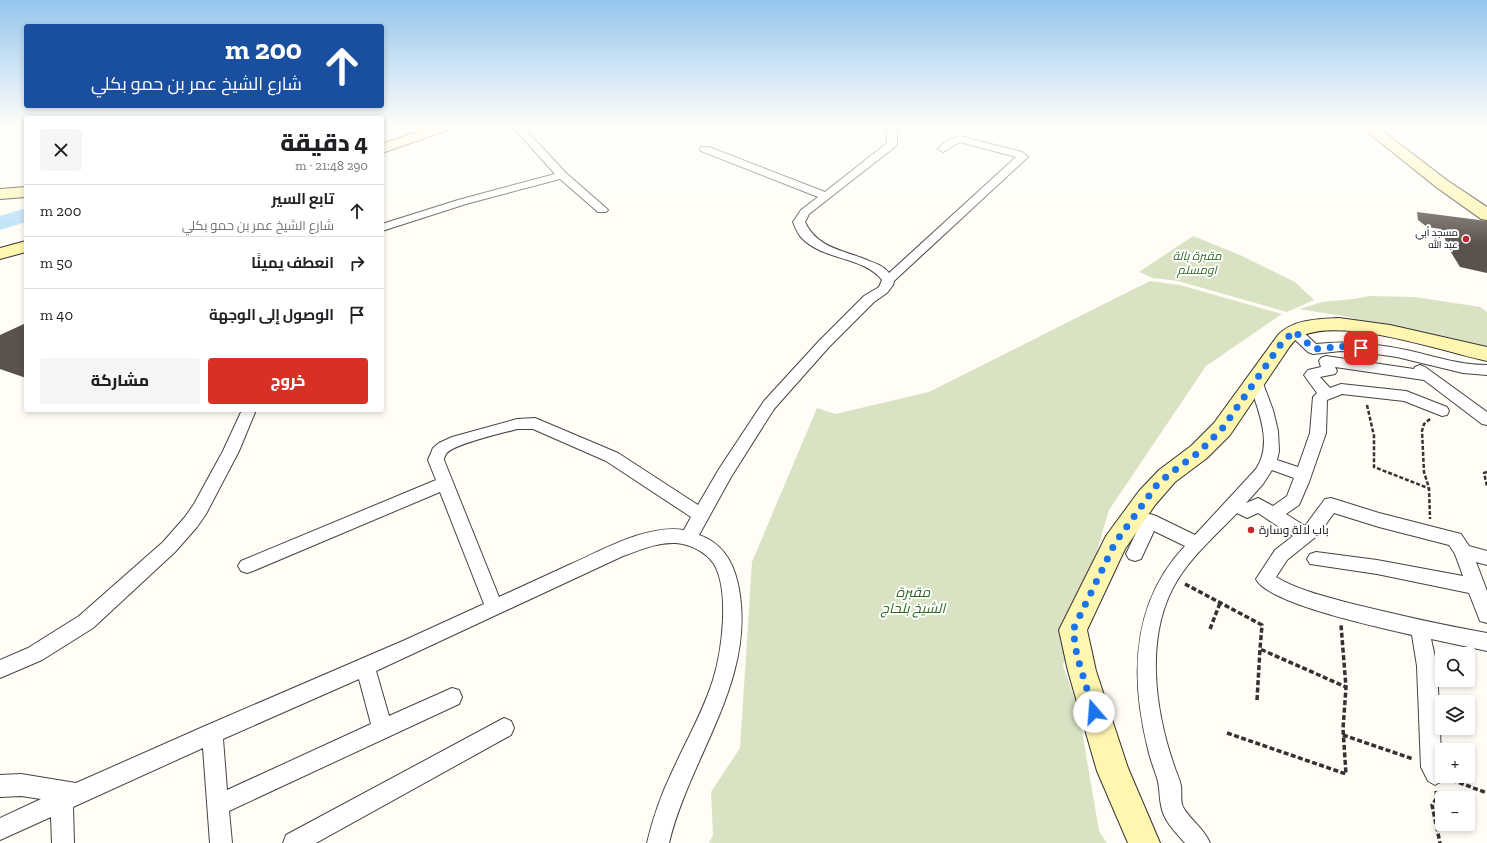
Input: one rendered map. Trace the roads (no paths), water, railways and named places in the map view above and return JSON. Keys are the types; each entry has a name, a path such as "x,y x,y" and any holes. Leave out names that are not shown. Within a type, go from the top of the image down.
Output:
{"main road":[{"path":"1418,165 1442,184 1482,207"},
{"path":"1428,165 1482,207"},
{"path":"0,194 24,192"},
{"path":"0,254 24,247"},
{"path":"1144,843 1114,771 1077,656 1073,630 1115,543 1147,498 1167,476 1199,452 1219,433 1281,344 1294,331 1307,326 1324,324 1363,326 1487,354"}],"street":[{"path":"553,165 602,210"},
{"path":"747,165 826,196"},
{"path":"866,165 802,216 799,222 805,236 822,246 882,271 888,280"},
{"path":"688,538 725,473 769,405 824,344 869,299 888,285 888,280 1014,165"},
{"path":"384,227 462,202 562,175"},
{"path":"1294,331 1314,349 1348,346 1408,356 1470,371 1487,370"},
{"path":"1327,347 1338,362"},
{"path":"1408,356 1427,376 1487,420"},
{"path":"1328,394 1320,388 1312,374 1330,371 1326,361 1427,376"},
{"path":"1199,843 1173,810 1170,786 1158,751 1151,717 1147,689 1147,662 1152,622 1161,594 1170,576 1182,560 1263,473 1268,462 1272,445 1270,427 1256,381"},
{"path":"1273,515 1293,500 1303,475 1318,433 1320,397 1341,389 1406,396 1442,411"},
{"path":"1469,408 1487,408"},
{"path":"0,669 35,654 86,622 169,547 191,522 200,509 231,451 248,412"},
{"path":"494,607 436,460 438,452 444,447 457,441 517,424 535,422 612,457 701,515"},
{"path":"1268,462 1303,475"},
{"path":"247,566 445,483"},
{"path":"1487,558 1432,533 1379,520 1339,508 1331,504 1312,530 1281,555 1265,579 1294,595 1340,609 1420,629 1487,642"},
{"path":"1234,505 1247,511 1258,505 1305,535"},
{"path":"1135,554 1150,521 1197,544"},
{"path":"0,829 617,552 649,540 675,536 688,538 699,542 713,550 723,564 731,597 732,615 730,648 723,680 710,712 669,800 658,843"},
{"path":"1459,546 1487,615"},
{"path":"1316,559 1377,567 1475,586"},
{"path":"1420,629 1427,666 1434,771"},
{"path":"365,666 383,729"},
{"path":"218,806 452,697"},
{"path":"294,843 504,728"},
{"path":"212,733 222,843"},
{"path":"0,786 20,785 70,797"},
{"path":"63,843 70,797"}],"waterway":[{"path":"0,223 24,216"}],"place":[{"name":"مسجد أبي عبد الله","path":"1466,239"},
{"name":"باب لالة وسارة","path":"1251,530"}],"park label":[{"name":"مقبرة بالة اومسلم","path":"1197,263"},
{"name":"مقبرة الشيخ بلحاج","path":"913,600"}]}
